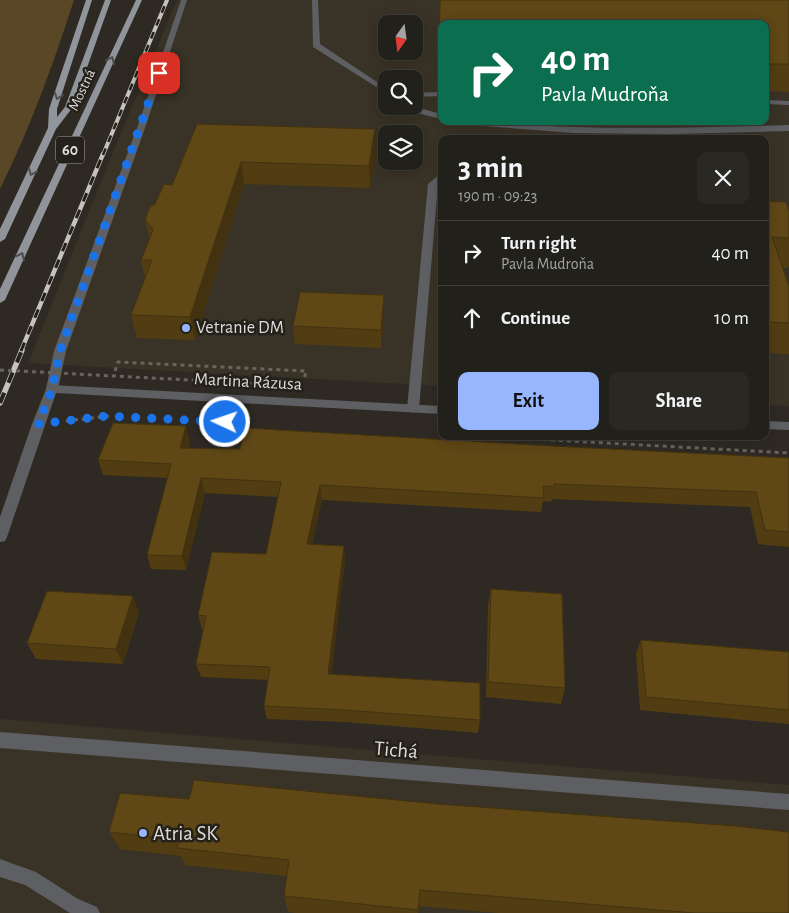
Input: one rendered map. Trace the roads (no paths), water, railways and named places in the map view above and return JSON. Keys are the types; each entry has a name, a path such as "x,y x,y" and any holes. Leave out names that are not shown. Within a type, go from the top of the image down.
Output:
{"main road":[{"name":"Mostná","path":"0,239 52,128 54,109 89,0"},
{"path":"52,128 69,107 108,0"},
{"name":"Mostná","path":"0,300 139,0"}],"street":[{"path":"0,537 38,424 52,390 60,351 184,0"},
{"path":"315,0 316,45 378,86"},
{"path":"423,95 438,94"},
{"path":"769,102 789,102"},
{"path":"423,112 438,116"},
{"path":"509,125 573,130 671,132 789,128"},
{"path":"413,409 433,184 438,179"},
{"name":"Martina Rázusa","path":"52,390 438,410"},
{"path":"769,425 789,426"},
{"name":"Tichá","path":"0,740 789,802"},
{"path":"0,868 30,878 72,905 91,913"}],"railway":[{"path":"103,155 167,0"},
{"path":"21,351 103,154"},
{"path":"0,403 22,350"}],"place":[{"name":"Vetranie DM","path":"186,328"},
{"name":"Atria SK","path":"143,833"}]}
